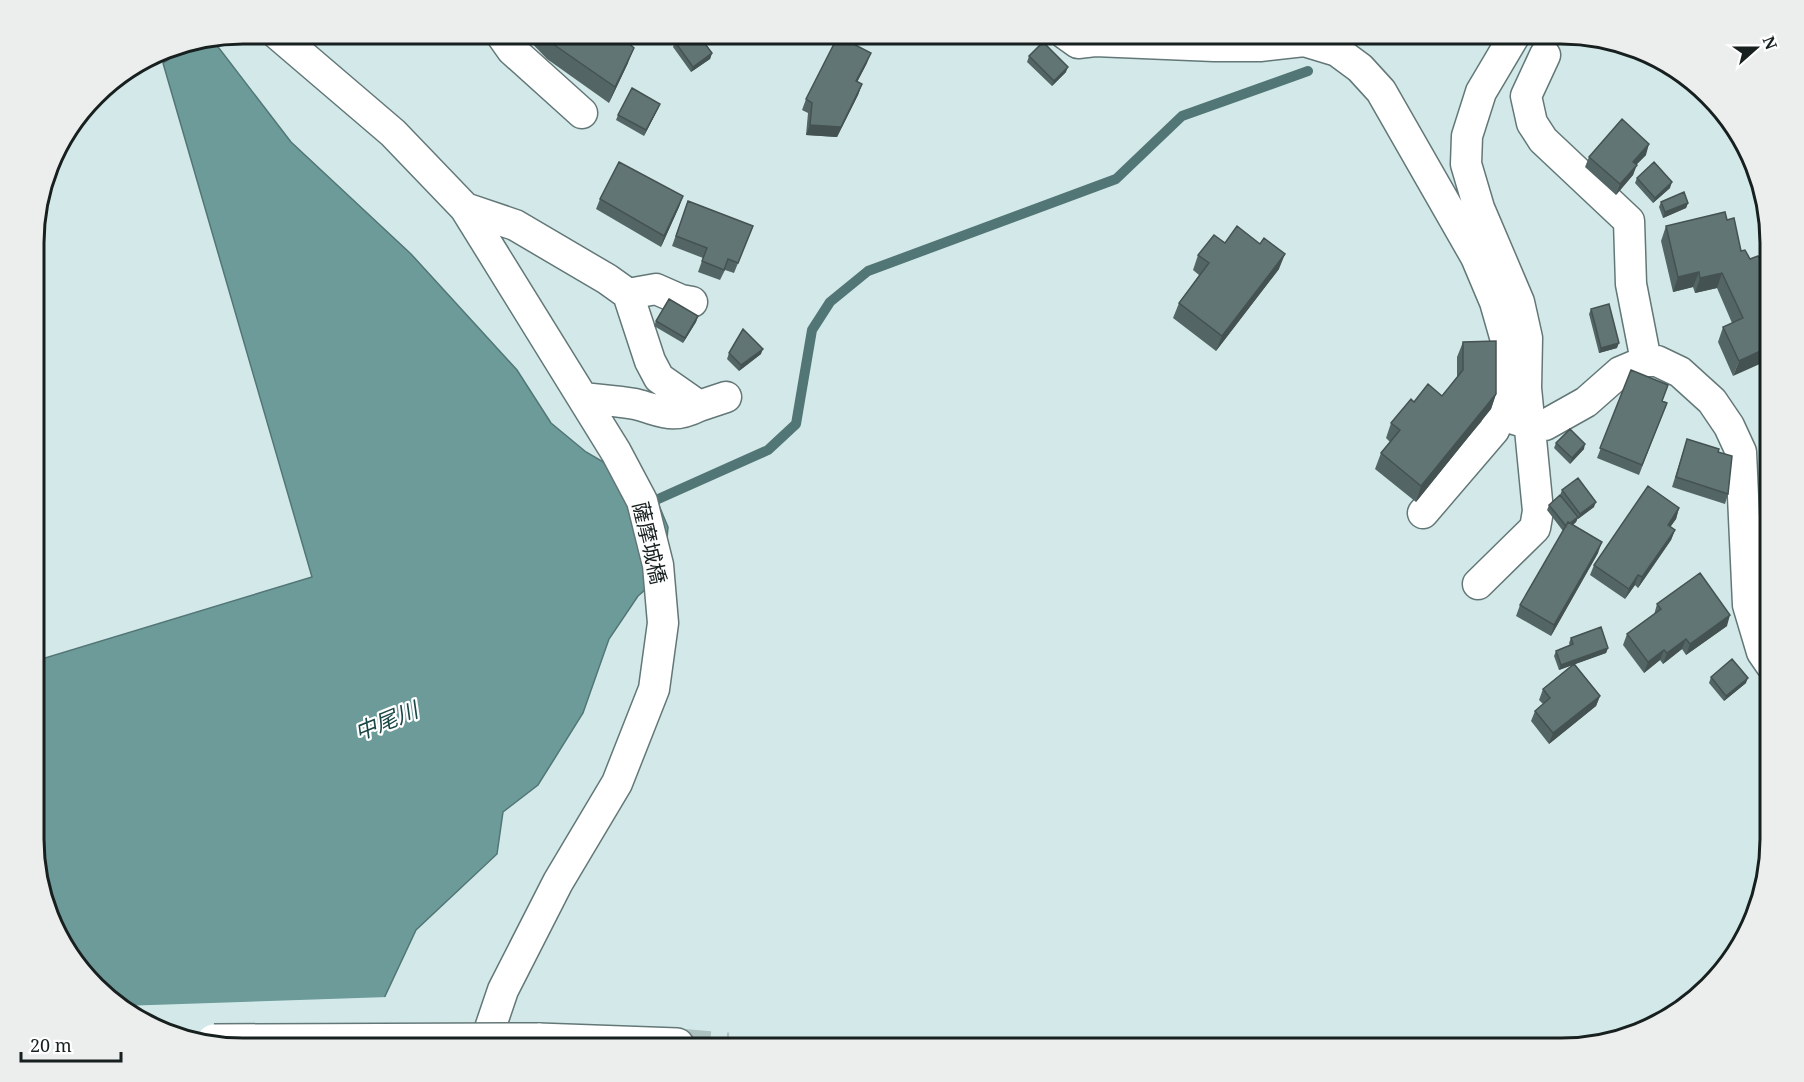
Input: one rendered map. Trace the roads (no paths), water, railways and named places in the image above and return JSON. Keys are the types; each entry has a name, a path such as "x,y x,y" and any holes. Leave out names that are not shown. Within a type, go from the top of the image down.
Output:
{"street":[{"name":"薩摩城橋","path":"289,44 393,133 465,208 607,436 642,501 658,565 663,622 654,689 617,783 558,882 538,921 503,990 486,1039"},
{"path":"508,44 582,113"},
{"path":"1160,44 1260,46 1278,44"},
{"path":"1314,44 1337,51 1360,68 1381,90 1476,257 1495,302 1507,344 1507,386 1501,415 1494,430 1423,513"},
{"path":"1478,584 1535,528 1538,511 1526,388 1527,338 1519,302 1479,207 1466,164 1467,136 1481,92 1509,44"},
{"path":"1545,55 1526,96 1532,123 1543,140 1629,221 1631,284 1646,361"},
{"path":"465,208 515,225 607,279 628,294 644,343 659,378 712,401 686,412 674,414 636,405 583,398"},
{"path":"628,294 656,290 692,302"},
{"path":"1501,415 1530,424 1545,425 1586,402 1620,372 1646,361 1657,361 1680,372 1712,401 1741,452 1748,605 1760,645"}],"water":[{"name":"中尾川","path":"217,45 291,142 411,254 517,370 551,423 586,452 653,491 668,527 665,562 653,583 638,596 609,639 583,713 538,785 503,812 497,854 416,930 372,1024 162,1021 143,1012 121,997 85,961 64,928 47,878 44,840 44,658 312,577 163,63 179,54"}],"waterway":[{"path":"656,500 768,450 796,424 812,330 830,302 868,271 1116,179 1182,116 1308,71"}]}
